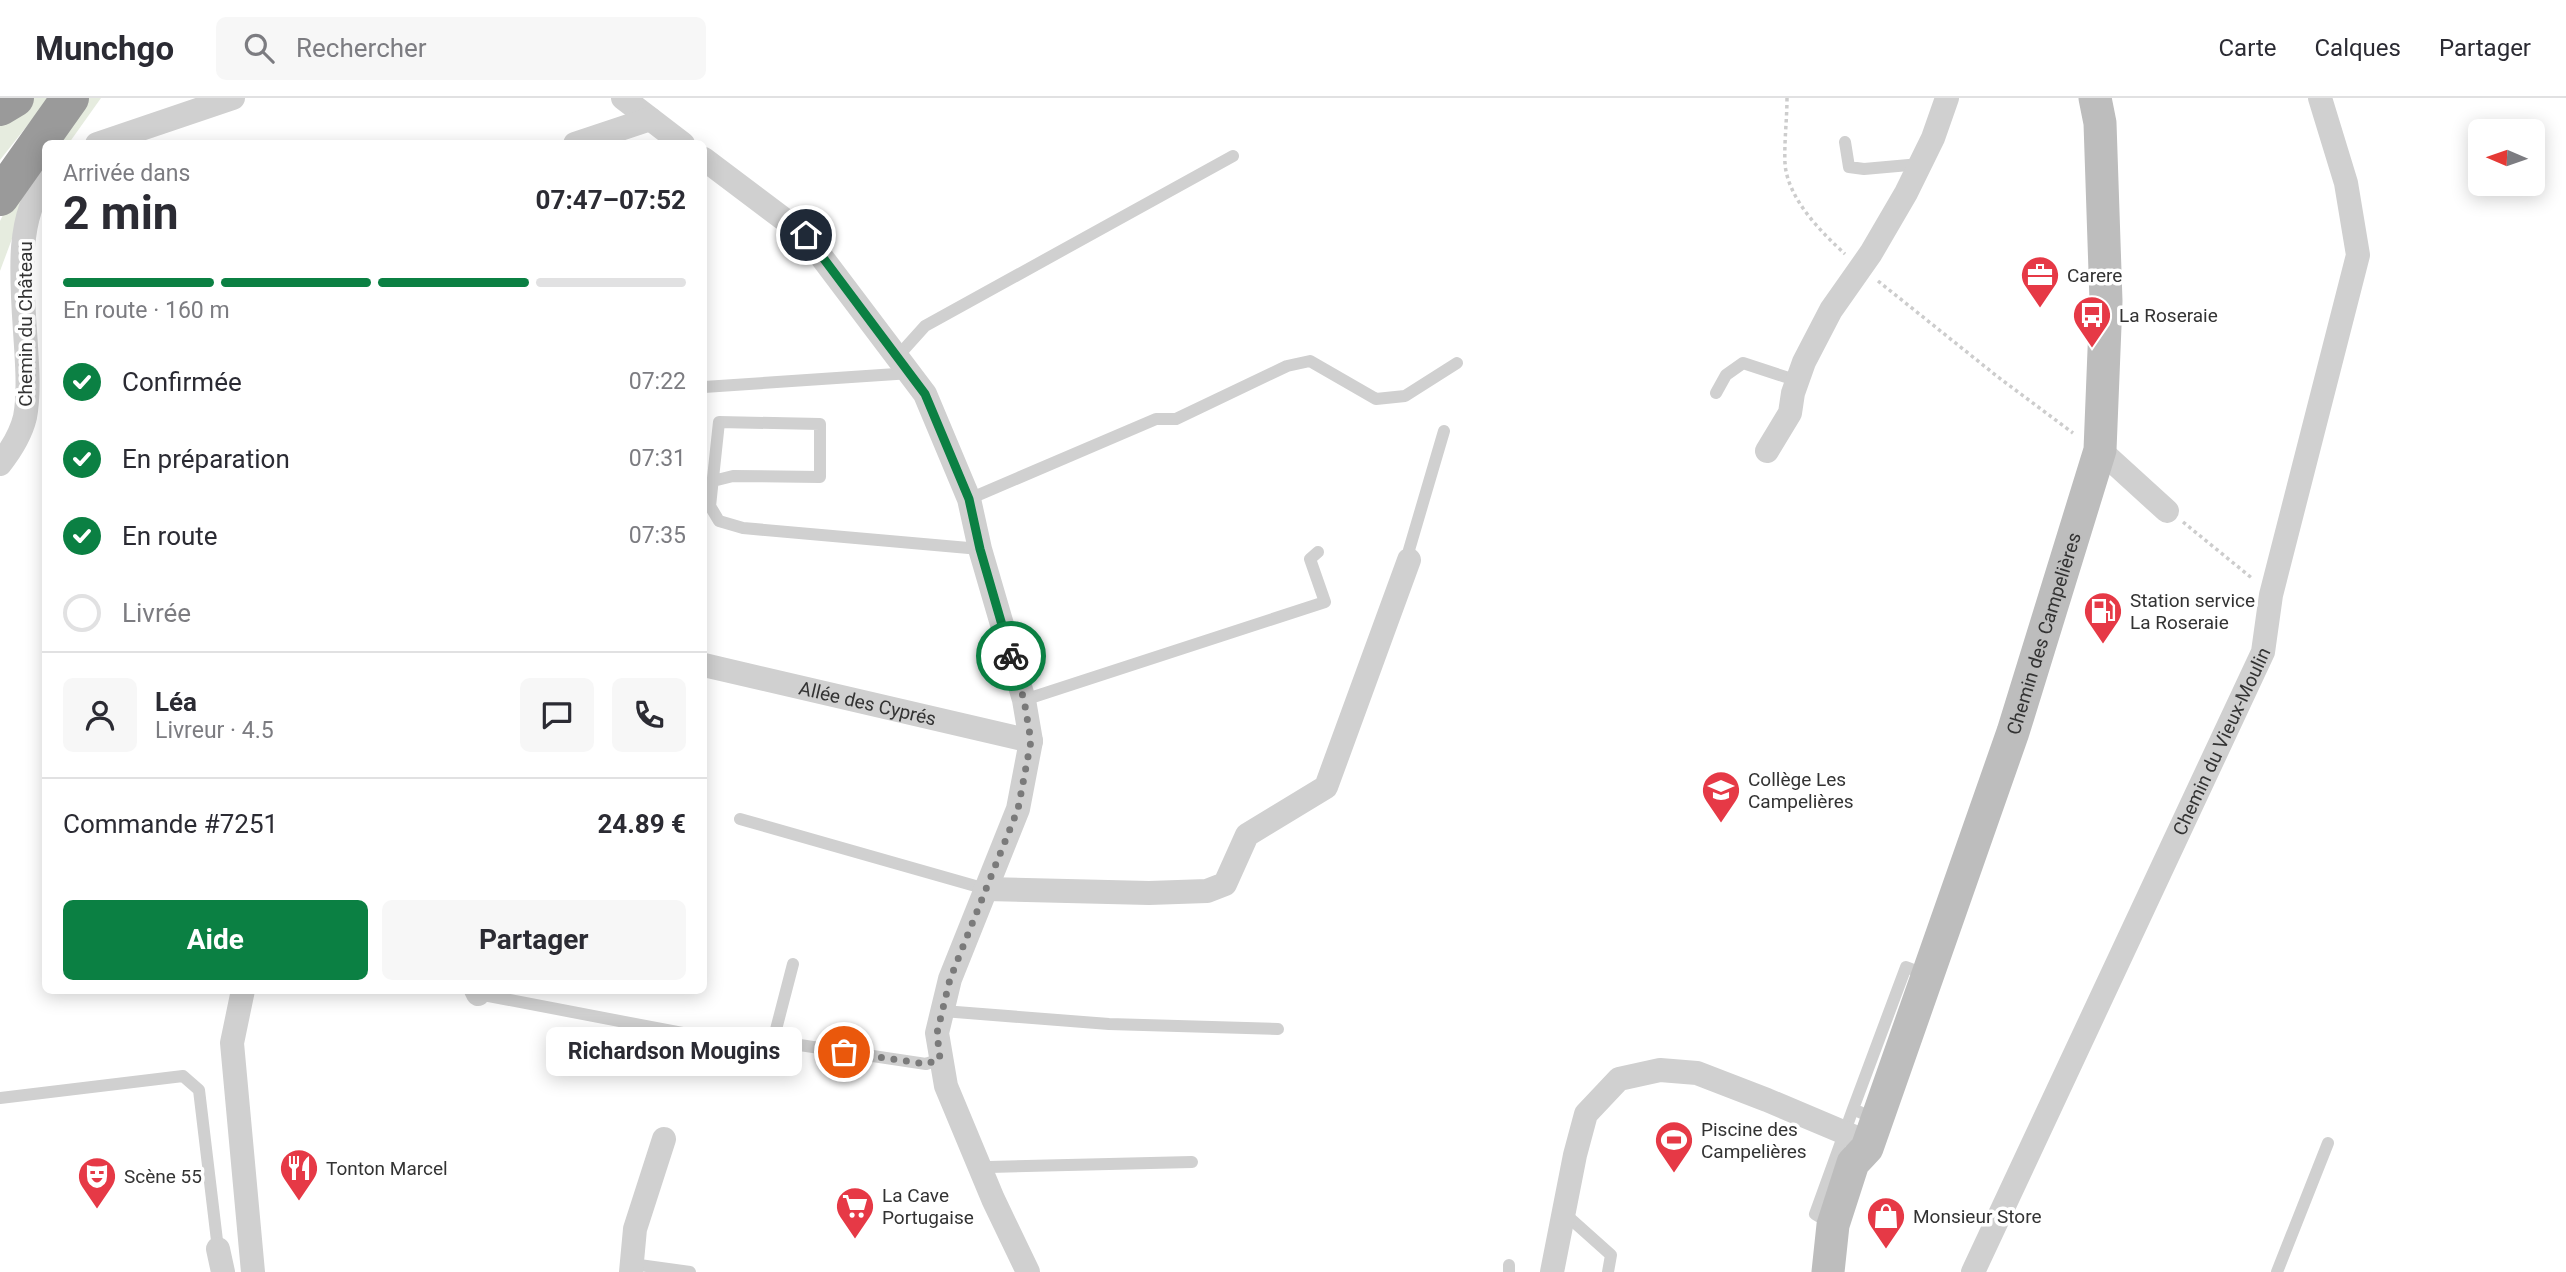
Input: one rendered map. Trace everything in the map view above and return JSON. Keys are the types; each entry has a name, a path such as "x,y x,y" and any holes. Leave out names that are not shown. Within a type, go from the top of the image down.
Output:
{"highway":[{"path":"0,107 15,98"},
{"path":"0,197 70,98"}],"main road":[{"name":"Chemin des Campelières","path":"1828,1272 1833,1225 1862,1130 1927,975 2013,732 2100,450 2106,301 2100,123 2095,98"},
{"name":"Chemin des Campelières","path":"1844,1272 1851,1230 1870,1169 1862,1130"},
{"path":"1812,1272 1833,1225"}],"street":[{"path":"109,140 233,98"},
{"path":"623,98 678,140"},
{"path":"1767,451 1790,413 1804,362 1831,310 1861,268 1921,164 1947,98"},
{"name":"Chemin du Vieux-Moulin","path":"1973,1272 2263,652 2271,595 2358,255 2346,183 2320,98"},
{"path":"587,140 650,119"},
{"path":"707,161 806,235 925,394 969,499 980,549 1024,700 1031,741 1018,809 950,979 937,1033 946,1086 1028,1272"},
{"name":"Chemin du Château","path":"0,464 15,443 25,417 23,245 29,216 42,185"},
{"path":"2100,450 2167,511"},
{"path":"986,889 1207,891 1225,884 1247,835 1326,786 1409,560"},
{"name":"Allée des Cyprés","path":"707,666 1031,741"},
{"path":"242,994 232,1043 253,1272"},
{"path":"1552,1272 1586,1114 1619,1079 1660,1070 1697,1073 1862,1130"},
{"path":"632,1268 635,1229 664,1139"}],"lane":[{"path":"1845,142 1849,167 1864,169 1921,164"},
{"path":"707,387 905,364 925,326 1233,156"},
{"path":"969,499 1156,419 1176,419 1287,366 1310,361 1376,400 1405,396 1457,363"},
{"path":"1716,393 1726,375 1743,363 1798,381"},
{"path":"713,481 733,476 820,477 820,424 719,422 710,506 719,521 743,528 980,549"},
{"path":"1409,560 1409,550 1444,431"},
{"path":"1024,700 1325,602 1310,559 1318,552"},
{"path":"740,820 986,889"},
{"path":"773,1041 793,964"},
{"path":"487,994 692,1035 773,1041 926,1064 940,1059"},
{"path":"943,1011 1109,1024 1278,1028"},
{"path":"0,1098 183,1076 199,1090 220,1260"},
{"path":"2277,1272 2328,1143"},
{"path":"982,1171 989,1167 1192,1163"},
{"path":"1564,1212 1611,1255 1608,1272"},
{"path":"632,1268 690,1272"}],"path":[{"path":"1787,98 1785,167 1791,186 1814,226 1861,268 2055,421 2100,450"},
{"path":"2167,511 2271,595"}],"shaded area":[{"path":"34,98 49,98 0,160 0,120"},
{"path":"84,98 101,98 71,140 53,140"},
{"path":"42,154 42,181 19,220 0,271 0,221 12,197"}],"way so far":[{"path":"844,1052 926,1064 940,1059 937,1033 950,979 1018,809 1031,741 1024,700 1011,656"}],"place":[{"name":"Carere","path":"2040,309"},
{"name":"La Roseraie","path":"2092,349"},
{"name":"Station service La Roseraie","path":"2103,645"},
{"name":"Collège Les Campelières","path":"1721,824"},
{"name":"Richardson Mougins","path":"844,1052"},
{"name":"Piscine des Campelières","path":"1674,1174"},
{"name":"Tonton Marcel","path":"299,1202"},
{"name":"Scène 55","path":"97,1210"},
{"name":"La Cave Portugaise","path":"855,1240"},
{"name":"Monsieur Store","path":"1886,1250"}],"route":[{"path":"806,235 925,394 969,499 980,549 1011,656"}]}
